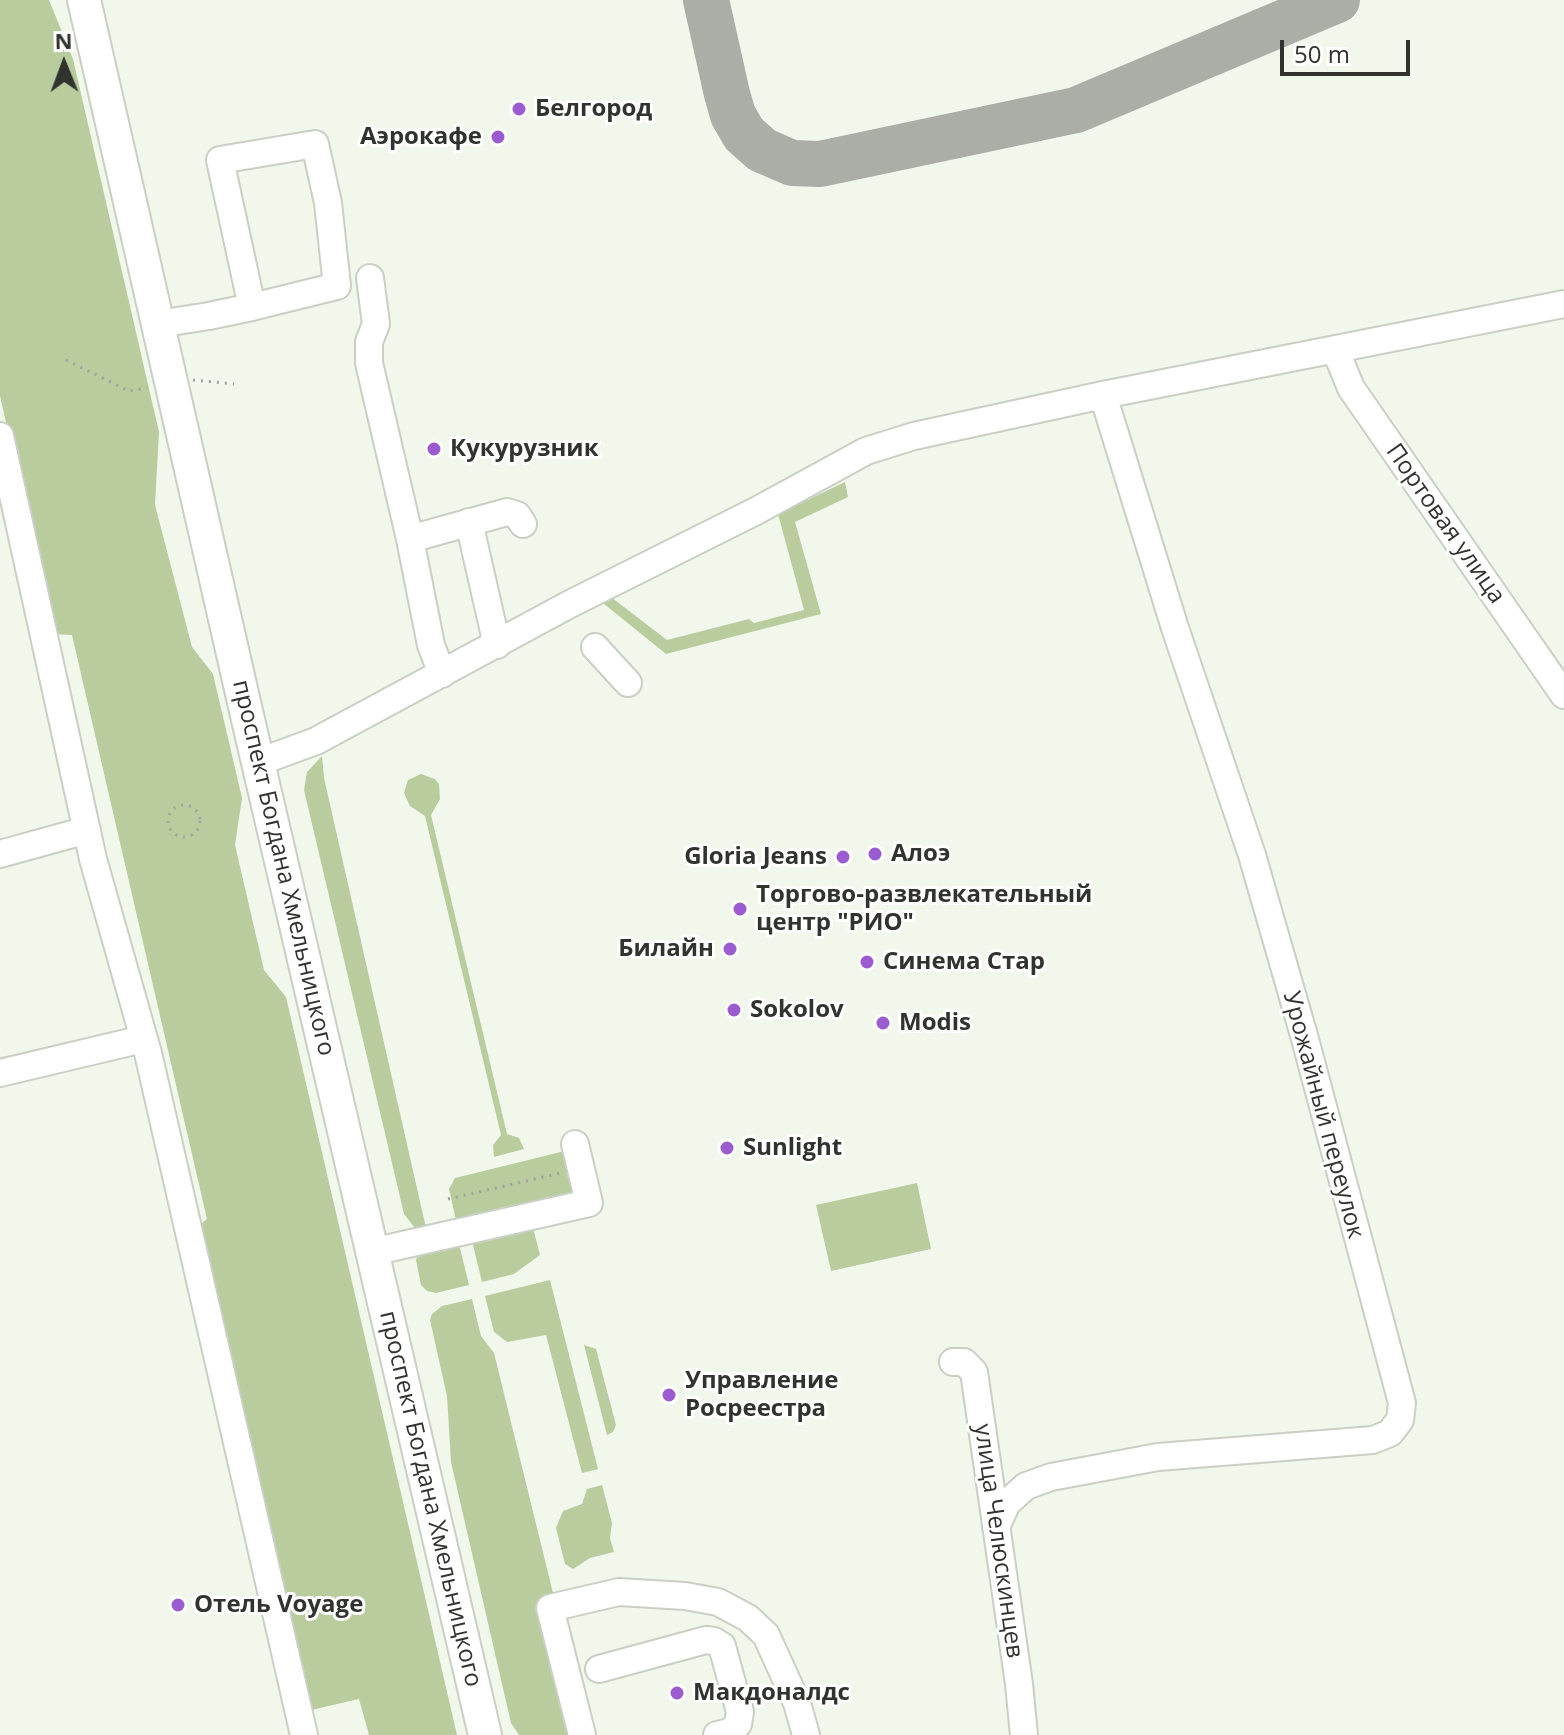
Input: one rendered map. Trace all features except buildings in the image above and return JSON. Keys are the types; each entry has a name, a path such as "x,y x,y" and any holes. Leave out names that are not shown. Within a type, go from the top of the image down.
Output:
{"main road":[{"name":"проспект Богдана Хмельницкого","path":"84,0 485,1735"}],"street":[{"path":"158,324 252,307 337,286 328,203 315,144 220,160 252,307"},
{"path":"370,278 376,324 369,342 369,363 431,645 442,674"},
{"path":"259,762 316,741 570,604 756,511 866,451 914,436 1103,395 1564,304"},
{"name":"Портовая улица","path":"1335,349 1351,388 1564,695"},
{"name":"Урожайный переулок","path":"996,1527 1007,1503 1026,1486 1051,1477 1158,1457 1373,1440 1390,1433 1400,1420 1402,1403 1265,901 1175,628 1103,395"},
{"path":"0,436 87,830 143,1039 304,1735"},
{"path":"410,539 512,512 523,524"},
{"path":"469,522 497,645"},
{"path":"595,647 628,683"},
{"path":"0,854 87,830"},
{"path":"0,1073 143,1039"},
{"path":"372,1252 451,1215 589,1203 578,1156"},
{"name":"улица Челюскинцев","path":"953,1362 964,1362 974,1372 1024,1735"},
{"path":"582,1735 550,1608 619,1592 685,1596 718,1602 748,1618 766,1635 797,1703 806,1735"},
{"path":"599,1669 706,1640 714,1641 722,1646 740,1712 738,1724 730,1732 717,1735"}],"path":[{"path":"180,805 191,807 198,815 198,828 188,836 176,835 168,824 170,812 180,805"},
{"path":"451,1215 578,1156"}],"green space":[{"path":"0,0 49,0 73,59 159,432 155,505 192,647 213,674 242,798 235,845 264,970 286,997 457,1735 369,1735 359,1699 307,1711 193,1230 207,1219 72,635 54,634 0,396"},
{"path":"845,482 848,497 795,522 821,614 666,654 598,599 607,594 667,640 749,619 754,623 804,610 778,514"},
{"path":"322,756 324,778 426,1228 415,1228 404,1214 304,790 307,772"},
{"path":"421,774 435,779 439,784 440,799 431,815 507,1134 519,1138 524,1149 494,1157 493,1145 501,1135 425,816 410,806 404,793 408,780"},
{"path":"573,1149 578,1201 458,1229 449,1189 455,1178"},
{"path":"917,1183 931,1249 831,1271 816,1205"},
{"path":"532,1224 540,1255 514,1274 482,1282 471,1237"},
{"path":"458,1240 469,1285 436,1293 427,1291 421,1285 416,1260 418,1252"},
{"path":"550,1280 598,1469 582,1473 546,1335 507,1342 494,1332 485,1296"},
{"path":"472,1299 481,1336 494,1353 553,1593 540,1621 569,1735 519,1735 511,1723 451,1462 447,1396 430,1320 442,1306"},
{"path":"584,1345 596,1349 616,1425 613,1432 607,1435"},
{"path":"602,1485 612,1523 610,1538 614,1552 590,1558 573,1569 565,1564 556,1528 563,1511 582,1504 587,1489"}],"taxiway":[{"path":"706,0 727,94 733,115 744,134 762,150 792,163 820,164 1076,110 1337,0"}],"place":[{"name":"Белгород","path":"519,109"},
{"name":"Аэрокафе","path":"498,137"},
{"name":"Кукурузник","path":"434,449"},
{"name":"Алоэ","path":"875,854"},
{"name":"Gloria Jeans","path":"843,857"},
{"name":"Торгово-развлекательный центр \"РИО\"","path":"740,909"},
{"name":"Билайн","path":"730,949"},
{"name":"Синема Стар","path":"867,962"},
{"name":"Sokolov","path":"734,1010"},
{"name":"Modis","path":"883,1023"},
{"name":"Sunlight","path":"727,1148"},
{"name":"Управление Росреестра","path":"669,1395"},
{"name":"Отель Voyage","path":"178,1605"},
{"name":"Макдоналдс","path":"677,1693"}]}
